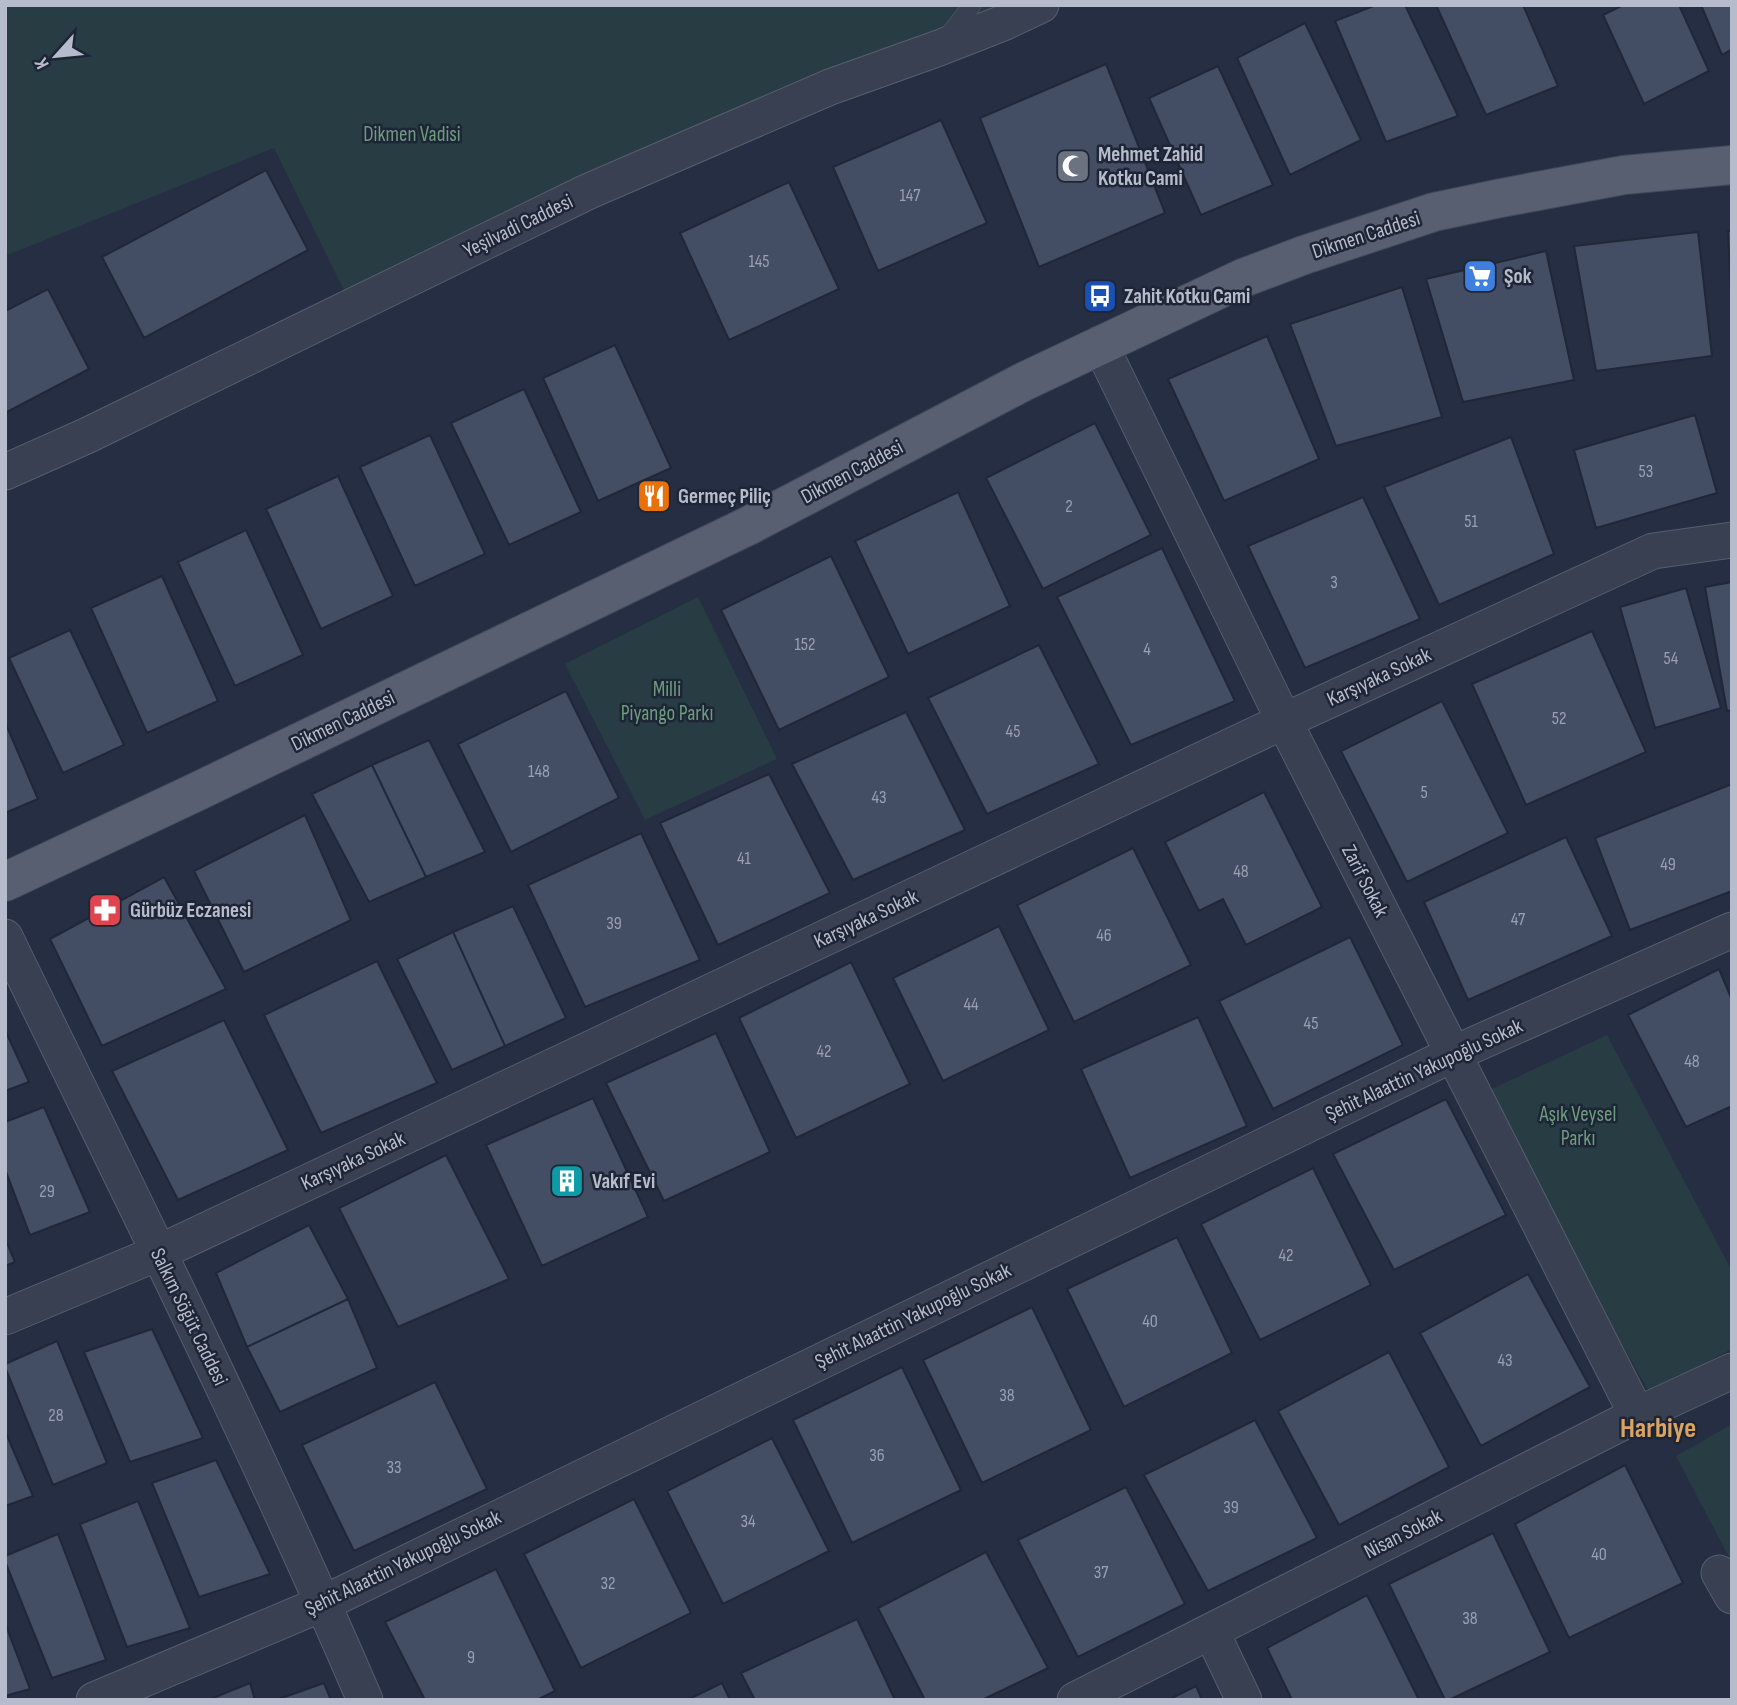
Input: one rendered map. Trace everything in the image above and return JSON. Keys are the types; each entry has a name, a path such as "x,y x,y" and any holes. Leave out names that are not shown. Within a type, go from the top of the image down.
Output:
{"main road":[{"name":"Dikmen Caddesi","path":"5,882 748,526 1026,381 1243,278 1434,212 1625,175 1732,164"}],"street":[{"name":"Yeşilvadi Caddesi","path":"5,472 86,436 587,191 830,87 939,48 1041,5"},
{"name":"Zarif Sokak","path":"1100,344 1284,721 1637,1415"},
{"name":"Karşıyaka Sokak","path":"5,1317 158,1253 1284,721 1653,551 1732,540"},
{"name":"Şehit Alaattin Yakupoğlu Sokak","path":"94,1700 324,1603 1453,1054 1732,930"},
{"name":"Salkım Söğüt Caddesi","path":"5,937 324,1603 365,1700"},
{"name":"Nisan Sokak","path":"1075,1700 1637,1415 1732,1371"},
{"path":"1211,1631 1244,1700"}],"lane":[{"path":"939,48 972,5"}],"green space":[{"name":"Dikmen Vadisi","path":"5,5 1041,5 352,307 274,148 5,256"},
{"name":"Milli Piyango Parkı","path":"698,597 777,759 645,820 565,664"},
{"name":"Aşık Veysel Parkı","path":"1607,1035 1732,1271 1732,1349 1649,1392 1481,1094"},
{"path":"1732,1424 1732,1563 1676,1456"}],"building":[{"path":"1376,5 1405,5 1458,116 1386,142 1335,21"},
{"path":"1436,5 1523,5 1558,86 1486,115"},
{"path":"1623,5 1679,5 1709,71 1644,104 1603,15"},
{"path":"1701,5 1732,5 1732,49 1722,55"},
{"path":"1305,23 1361,140 1290,175 1237,58"},
{"name":"Mehmet Zahid Kotku Cami","path":"1106,64 1165,213 1039,267 980,118"},
{"path":"1218,66 1273,185 1201,215 1149,98"},
{"path":"941,120 987,223 878,271 833,167"},
{"path":"266,170 308,250 144,338 102,257"},
{"path":"789,182 839,289 729,340 680,233"},
{"path":"1728,231 1732,231 1732,315"},
{"path":"1698,232 1712,356 1596,371 1574,246"},
{"path":"1546,251 1574,380 1463,402 1426,279"},
{"path":"1402,287 1442,417 1336,446 1290,324"},
{"path":"48,289 89,369 5,413 5,311"},
{"path":"1267,336 1319,459 1224,501 1168,379"},
{"path":"615,345 671,468 598,501 543,378"},
{"path":"524,389 581,512 509,545 451,423"},
{"path":"1695,415 1717,493 1596,528 1574,450"},
{"path":"1095,423 1151,535 1043,589 986,478"},
{"path":"430,435 485,554 415,586 360,467"},
{"path":"1511,437 1554,554 1439,605 1384,487"},
{"path":"338,476 393,596 321,629 266,509"},
{"path":"958,492 1010,606 908,654 855,541"},
{"path":"1363,497 1420,619 1305,668 1248,546"},
{"path":"246,530 303,655 235,686 178,562"},
{"path":"1162,548 1235,701 1131,745 1057,597"},
{"path":"831,556 889,677 779,730 721,610"},
{"path":"162,576 218,701 147,733 91,608"},
{"path":"1732,582 1732,710 1727,711 1705,587"},
{"path":"1686,588 1721,708 1655,728 1620,607"},
{"path":"70,630 124,745 63,773 9,658"},
{"path":"1592,631 1646,752 1526,805 1472,684"},
{"path":"1039,645 1099,764 987,814 928,698"},
{"path":"566,691 619,798 511,852 458,744"},
{"path":"1442,701 1508,833 1407,882 1341,751"},
{"path":"906,712 965,830 853,880 792,764"},
{"path":"5,722 38,799 5,813"},
{"path":"429,740 485,852 426,877 372,765"},
{"path":"372,765 426,877 369,902 312,794"},
{"path":"769,774 830,893 718,945 660,823"},
{"path":"1732,784 1732,891 1630,930 1595,838"},
{"path":"1264,792 1322,907 1246,945 1223,899 1199,911 1165,842"},
{"path":"305,815 351,920 244,972 194,871"},
{"path":"641,833 700,960 585,1007 528,885"},
{"path":"1566,837 1612,936 1468,1000 1424,902"},
{"path":"1133,848 1191,965 1074,1022 1017,905"},
{"path":"164,877 226,989 102,1046 50,939"},
{"path":"513,906 566,1018 505,1046 453,932"},
{"path":"999,926 1049,1030 943,1081 893,978"},
{"path":"453,932 505,1046 452,1070 397,959"},
{"path":"1350,937 1403,1045 1273,1109 1219,1001"},
{"path":"377,961 437,1083 321,1133 264,1015"},
{"path":"851,962 910,1084 796,1138 739,1018"},
{"path":"1719,969 1732,1000 1732,1106 1686,1127 1628,1015"},
{"path":"1198,1017 1247,1126 1130,1178 1081,1069"},
{"path":"224,1020 288,1150 178,1200 112,1071"},
{"path":"5,1030 29,1082 5,1091"},
{"path":"716,1033 770,1152 664,1201 606,1083"},
{"name":"Vakıf Evi","path":"593,1098 648,1217 542,1266 486,1145"},
{"path":"1446,1099 1506,1215 1394,1270 1333,1154"},
{"path":"44,1107 90,1212 30,1235 5,1169 5,1122"},
{"path":"446,1155 509,1279 398,1327 339,1208"},
{"path":"1313,1168 1371,1285 1260,1340 1201,1224"},
{"path":"309,1225 348,1299 247,1347 216,1273"},
{"path":"1177,1237 1232,1353 1124,1407 1067,1289"},
{"path":"5,1238 15,1262 5,1266"},
{"path":"1528,1274 1590,1387 1481,1446 1420,1333"},
{"path":"348,1299 377,1368 280,1412 247,1347"},
{"path":"1032,1307 1091,1430 982,1483 923,1360"},
{"path":"152,1329 203,1438 130,1462 84,1352"},
{"path":"57,1341 107,1463 53,1485 5,1364"},
{"path":"1389,1352 1449,1467 1339,1525 1278,1411"},
{"path":"902,1367 961,1490 852,1543 793,1420"},
{"path":"435,1382 487,1489 354,1551 302,1445"},
{"path":"1255,1420 1317,1538 1208,1591 1144,1475"},
{"path":"5,1431 33,1496 5,1506"},
{"path":"772,1438 829,1551 723,1604 667,1491"},
{"path":"216,1460 270,1574 199,1597 152,1483"},
{"path":"1625,1465 1683,1583 1569,1638 1515,1524"},
{"path":"1126,1487 1185,1604 1078,1657 1018,1540"},
{"path":"634,1499 691,1613 581,1668 524,1554"},
{"path":"138,1501 190,1628 127,1647 80,1524"},
{"path":"1493,1533 1550,1652 1445,1700 1389,1584"},
{"path":"58,1534 106,1660 52,1678 5,1556"},
{"path":"986,1552 1048,1668 982,1700 925,1700 878,1608"},
{"path":"496,1569 555,1691 537,1700 425,1700 385,1622"},
{"path":"1367,1595 1419,1700 1292,1700 1267,1648"},
{"path":"857,1619 895,1700 755,1700 741,1673"},
{"path":"5,1623 30,1689 5,1696"},
{"path":"250,1683 255,1700 208,1700"},
{"path":"324,1683 331,1700 276,1700"},
{"path":"722,1683 730,1700 687,1700"},
{"path":"1196,1686 1202,1700 1168,1700"}],"place":[{"name":"Mehmet Zahid Kotku Cami","path":"1073,166"},
{"name":"Şok","path":"1480,276"},
{"name":"Zahit Kotku Cami","path":"1100,296"},
{"name":"Germeç Piliç","path":"654,496"},
{"name":"Gürbüz Eczanesi","path":"105,910"},
{"name":"Vakıf Evi","path":"567,1181"}],"district":[{"name":"Harbiye","path":"1658,1428"}]}
